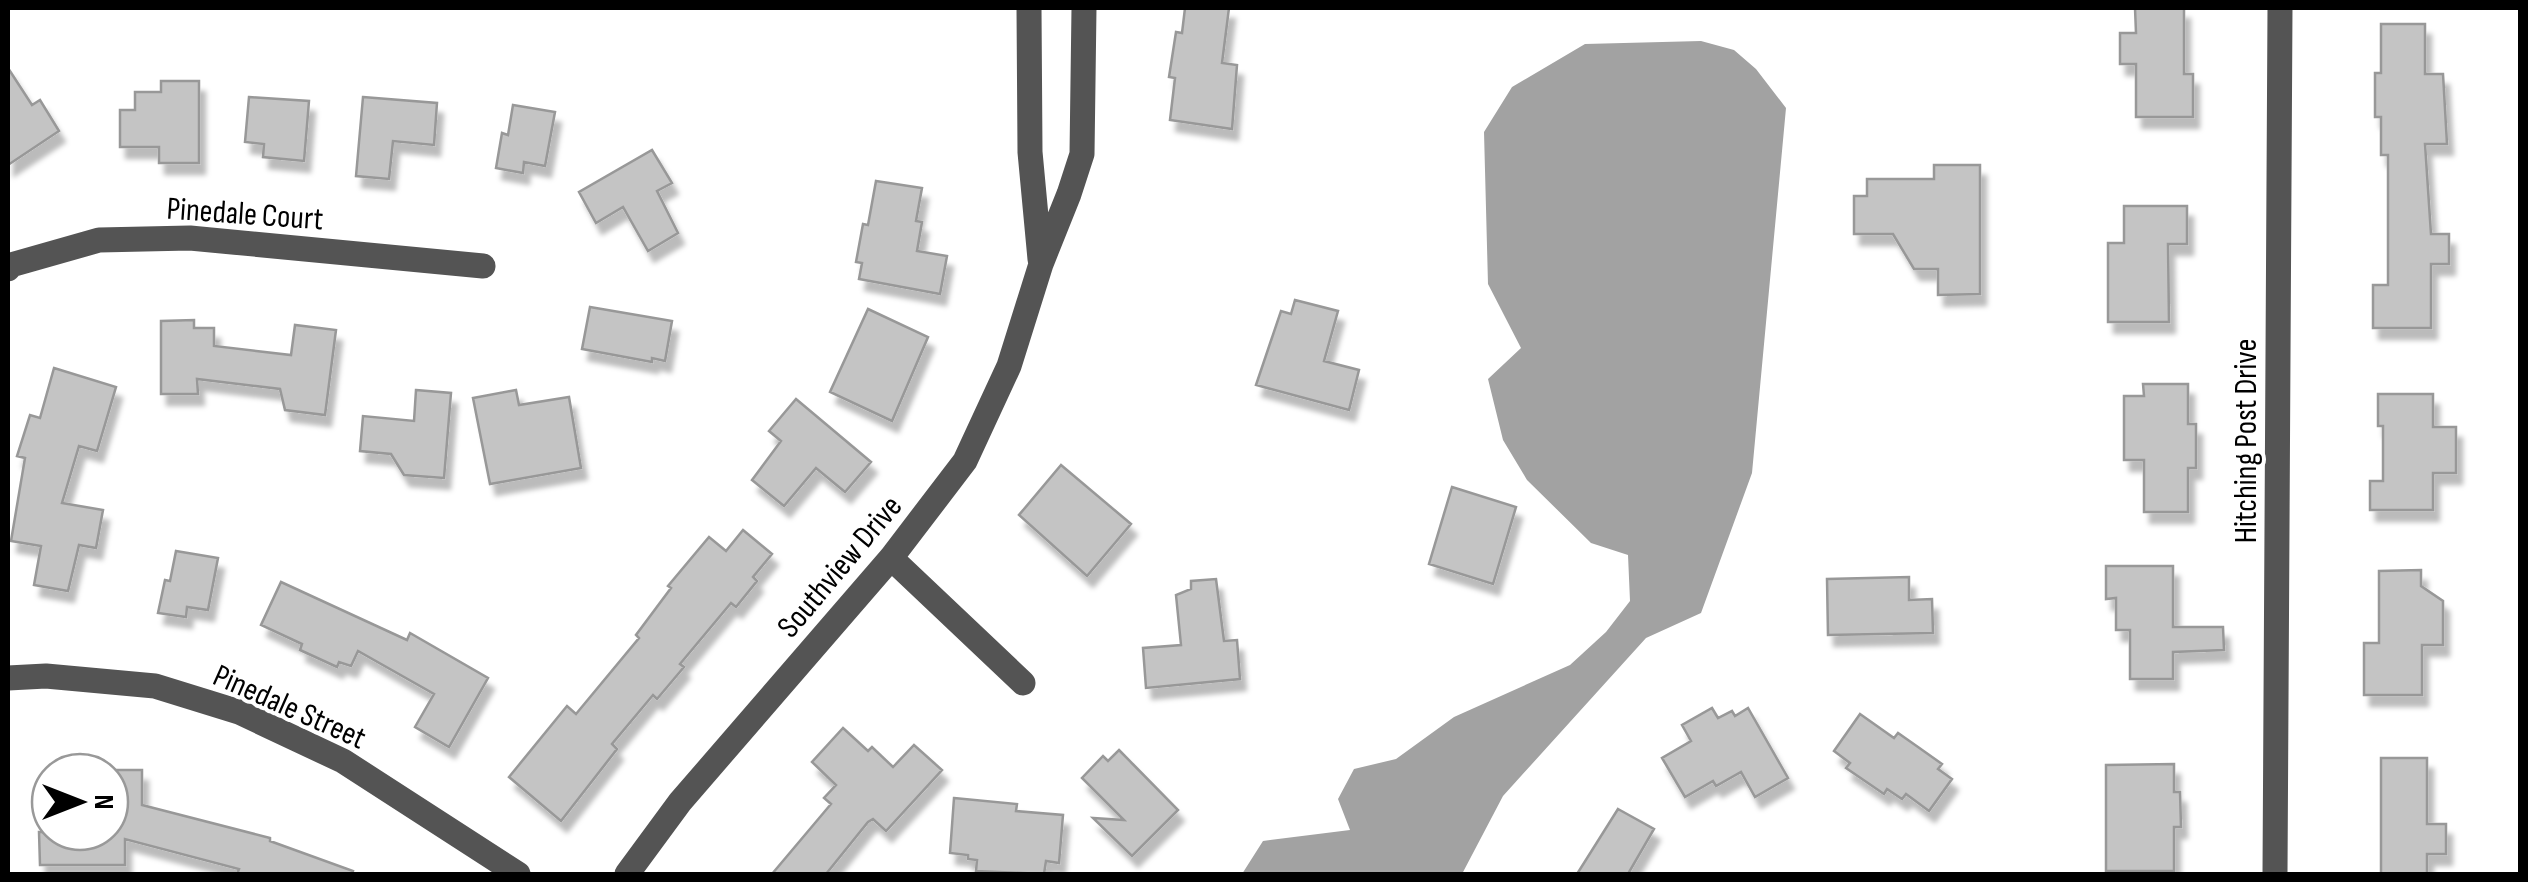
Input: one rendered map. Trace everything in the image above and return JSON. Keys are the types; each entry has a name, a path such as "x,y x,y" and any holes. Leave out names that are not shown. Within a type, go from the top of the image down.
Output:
{"street":[{"name":"Southview Drive","path":"1029,8 1030,152 1040,264"},
{"name":"Southview Drive","path":"626,874 680,802 891,558 965,462 1009,366 1040,264 1082,154 1084,8"},
{"name":"Hitching Post Drive","path":"2274,874 2280,8"},
{"name":"Pinedale Court","path":"8,270 11,265 99,240 190,238 483,266"},
{"path":"891,558 1024,683"},
{"name":"Pinedale Street","path":"8,678 46,676 155,686 239,712 343,761 518,874"}],"shaded area":[{"path":"1701,41 1734,50 1756,69 1786,108 1752,473 1701,613 1646,638 1503,796 1462,874 1242,874 1263,841 1350,830 1338,799 1354,769 1396,759 1454,717 1570,665 1606,632 1630,601 1628,555 1591,543 1527,480 1503,440 1488,379 1521,348 1488,284 1484,132 1512,87 1585,44"}],"building":[{"path":"1185,8 1229,8 1222,63 1237,65 1232,129 1170,120 1175,78 1169,77 1176,32 1182,33"},
{"path":"2135,8 2184,8 2184,74 2193,74 2193,117 2136,117 2136,64 2120,64 2120,33 2136,33"},
{"path":"2381,24 2425,24 2425,74 2443,74 2447,144 2425,144 2431,234 2449,234 2449,264 2431,264 2431,328 2373,328 2373,285 2388,285 2388,155 2381,155 2381,117 2375,117 2375,73 2381,73"},
{"path":"8,68 32,105 40,100 59,131 8,165"},
{"path":"161,81 199,81 199,163 159,163 159,147 120,147 120,110 135,110 135,92 161,92"},
{"path":"249,97 309,101 304,161 263,157 264,144 245,142"},
{"path":"363,97 437,103 434,145 393,141 389,179 356,176"},
{"path":"513,105 555,112 545,166 524,162 523,173 496,168 502,133 508,135"},
{"path":"652,150 672,183 657,191 678,233 648,251 623,207 596,223 579,192"},
{"path":"1934,165 1980,165 1980,294 1938,295 1938,269 1914,269 1893,234 1854,234 1854,196 1867,196 1867,179 1934,179"},
{"path":"876,181 922,188 916,221 922,222 917,251 947,256 940,294 859,279 862,263 856,262"},
{"path":"2124,206 2187,206 2187,244 2168,244 2169,322 2108,322 2108,243 2124,243"},
{"path":"1295,300 1338,311 1324,361 1359,370 1349,410 1256,385 1281,311 1291,314"},
{"path":"590,307 672,321 665,361 582,349"},
{"path":"868,309 928,337 892,421 830,392"},
{"path":"194,320 194,328 214,328 214,346 291,355 295,325 336,330 325,415 285,410 280,389 197,379 198,394 161,394 161,321"},
{"path":"54,368 116,387 97,451 79,446 62,503 103,510 96,548 79,545 68,591 34,585 41,546 11,541 25,458 17,456 30,415 40,418"},
{"path":"2143,384 2188,384 2188,424 2196,424 2196,468 2188,468 2188,512 2144,512 2144,460 2124,460 2124,396 2144,396"},
{"path":"416,390 451,393 444,478 404,475 391,454 360,451 363,416 414,421"},
{"path":"516,390 519,405 569,397 581,468 490,484 473,398"},
{"path":"2378,394 2433,394 2433,427 2456,427 2456,473 2433,473 2433,510 2370,510 2370,481 2383,481 2383,426 2378,426"},
{"path":"796,399 871,462 845,492 816,468 784,506 752,480 781,441 769,431"},
{"path":"1061,465 1131,524 1087,576 1019,515"},
{"path":"1452,487 1516,507 1493,584 1429,564"},
{"path":"743,530 772,554 753,577 757,581 736,607 731,603 680,664 684,667 657,699 653,695 612,744 617,749 561,821 509,777 567,706 576,714 639,638 636,635 671,588 668,586 709,537 726,551"},
{"path":"176,551 218,558 208,610 187,607 186,617 158,613"},
{"path":"2106,566 2173,566 2173,627 2223,627 2224,650 2173,652 2173,679 2130,679 2130,630 2116,630 2116,598 2106,599"},
{"path":"2421,570 2421,586 2443,601 2443,645 2422,645 2422,695 2364,695 2364,643 2379,643 2379,571"},
{"path":"1909,577 1909,600 1932,599 1933,633 1828,635 1827,579"},
{"path":"1216,579 1224,641 1237,640 1240,679 1146,688 1143,648 1181,645 1176,595 1191,589 1191,581"},
{"path":"281,582 407,640 410,633 488,678 449,747 415,727 434,694 358,651 351,666 339,662 337,667 300,650 302,644 261,625"},
{"path":"1712,708 1718,718 1732,711 1735,716 1748,708 1788,778 1755,797 1741,772 1716,786 1713,781 1685,797 1662,758 1691,741 1682,725"},
{"path":"1860,714 1894,738 1898,733 1942,764 1938,769 1952,779 1929,811 1906,794 1902,799 1887,789 1884,794 1846,768 1850,763 1834,751"},
{"path":"843,728 893,767 914,745 942,770 886,831 873,819 868,822 826,874 772,874 831,804 824,798 836,785 812,762"},
{"path":"1119,750 1178,810 1132,856 1093,818 1124,820 1082,778 1103,756 1108,761"},
{"path":"2381,758 2427,758 2427,824 2446,824 2446,854 2427,854 2427,874 2381,874"},
{"path":"2174,764 2174,792 2180,792 2181,827 2174,827 2174,871 2106,871 2106,765"},
{"path":"130,770 142,770 142,805 270,838 353,871 237,874 239,869 130,840"},
{"path":"954,798 1017,804 1016,811 1063,815 1059,863 1046,861 1044,874 976,871 977,860 950,853"},
{"path":"1618,809 1654,829 1628,874 1577,874"},
{"path":"40,852 125,852 125,865 40,865"}]}
